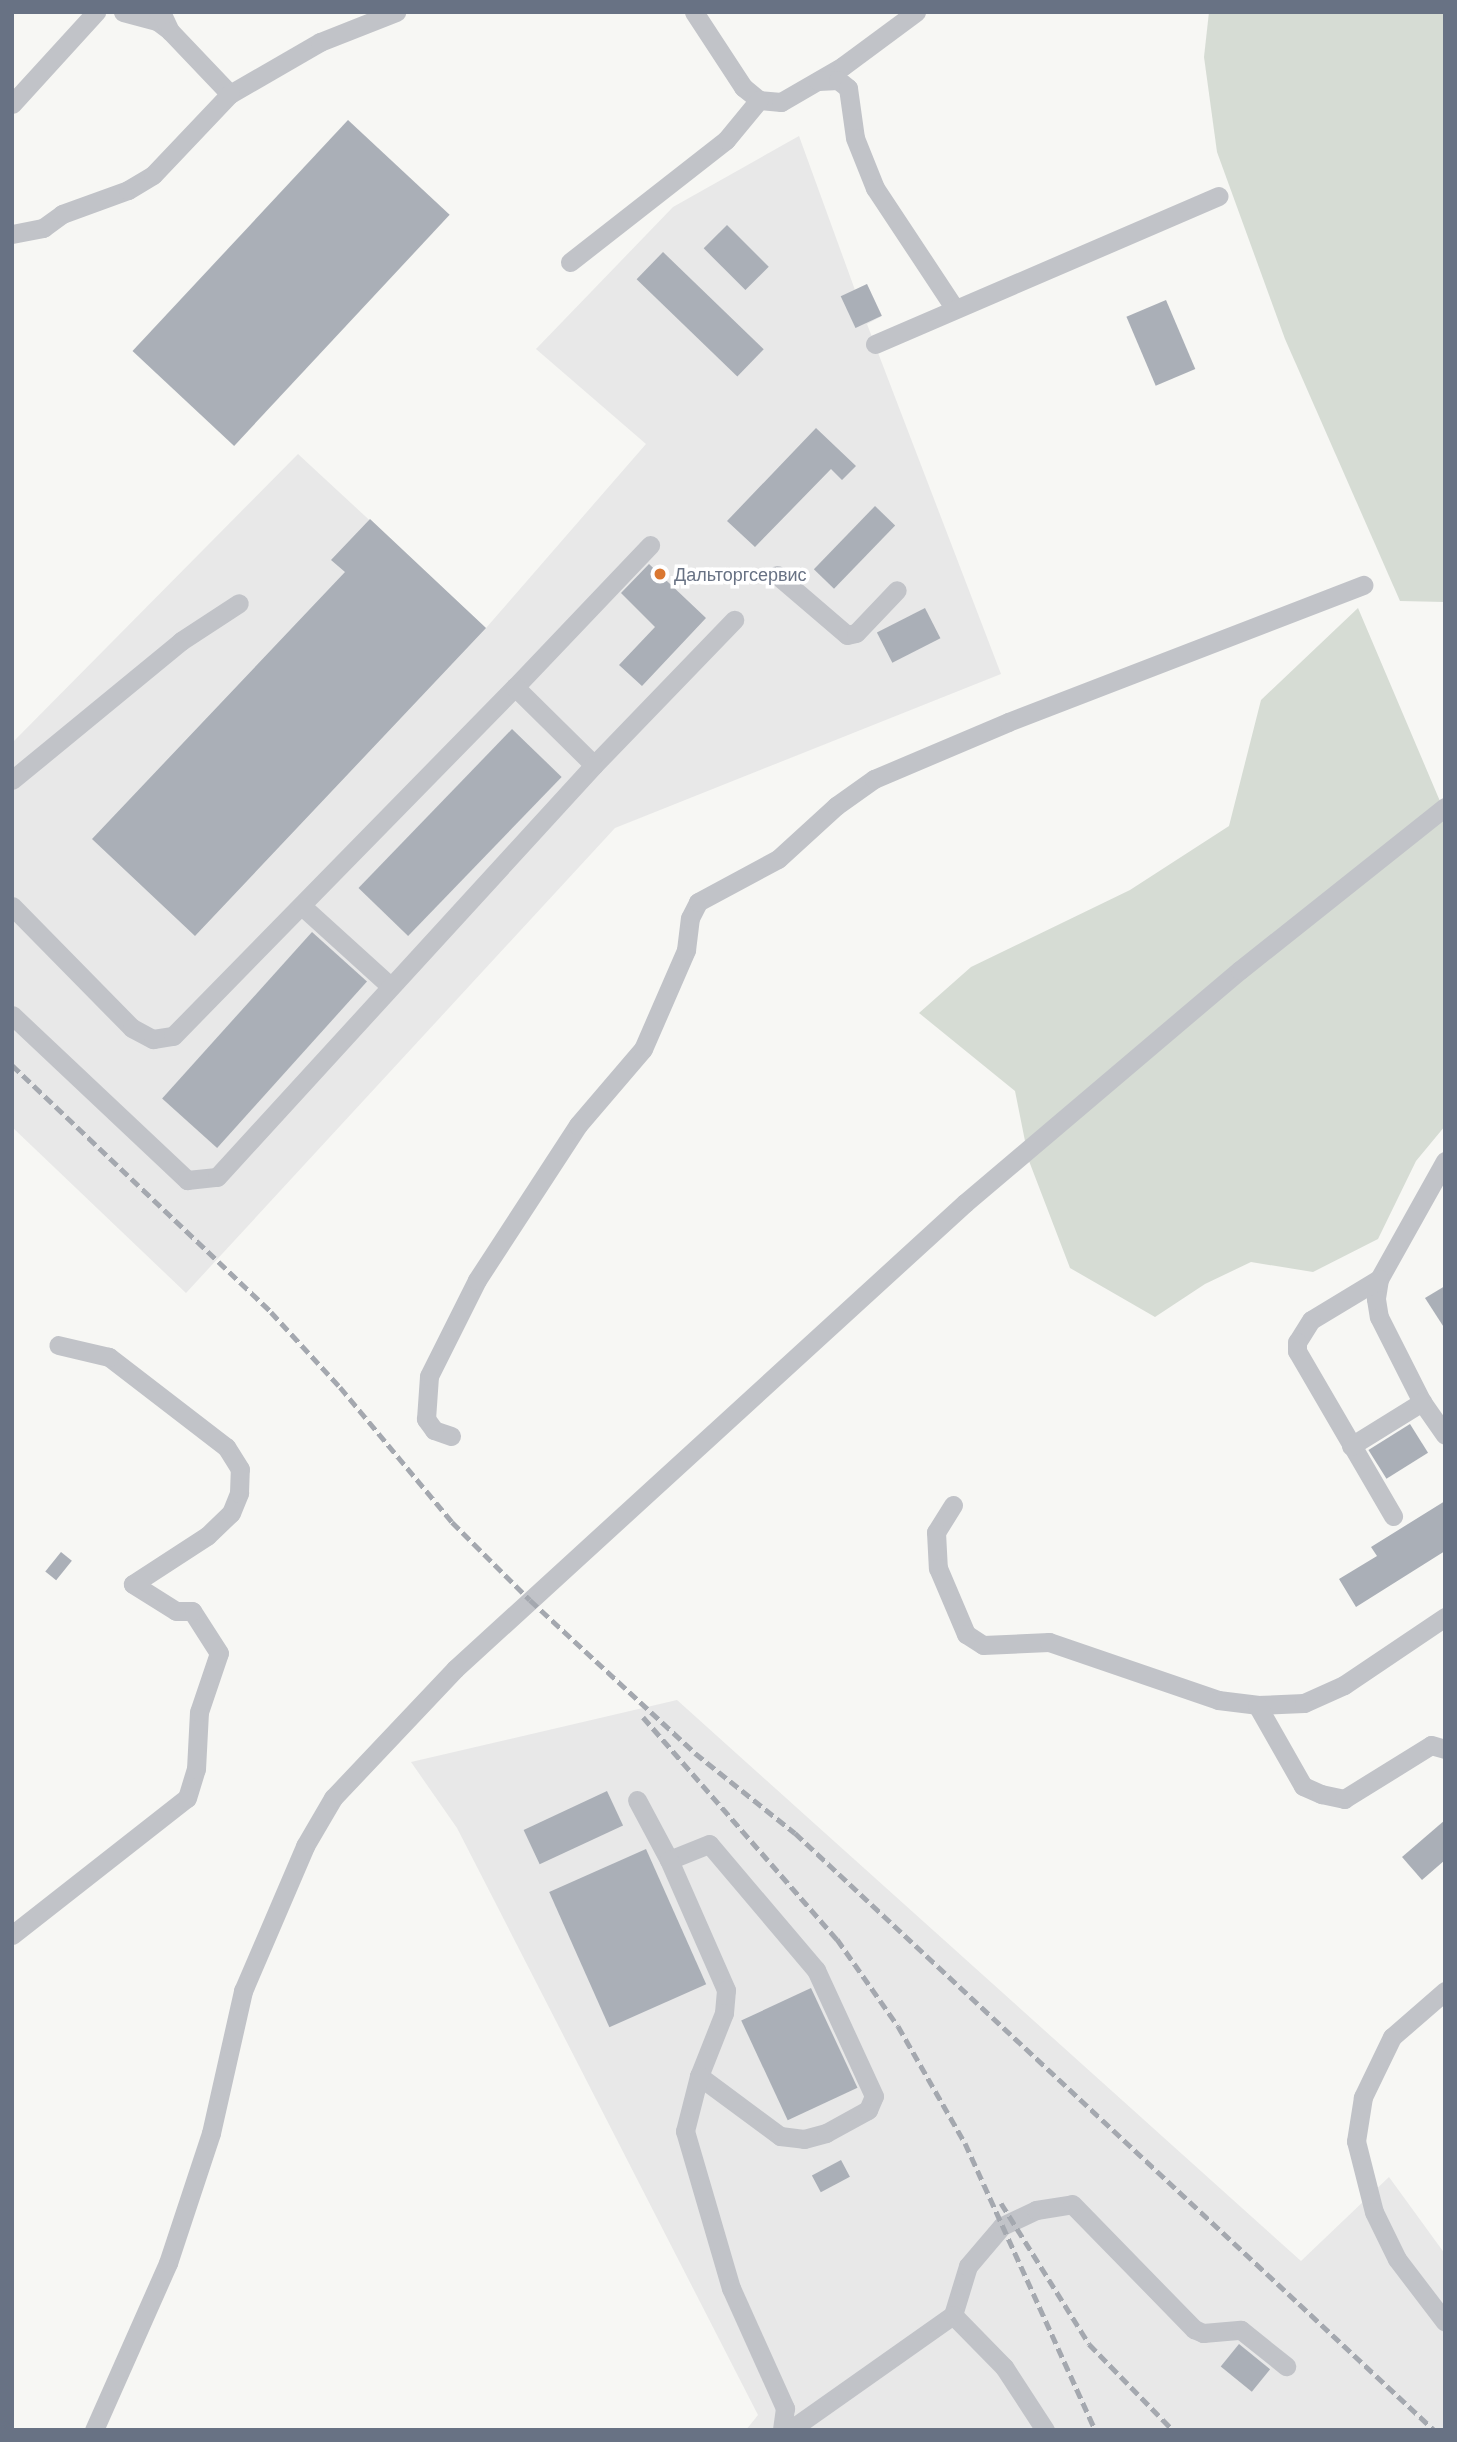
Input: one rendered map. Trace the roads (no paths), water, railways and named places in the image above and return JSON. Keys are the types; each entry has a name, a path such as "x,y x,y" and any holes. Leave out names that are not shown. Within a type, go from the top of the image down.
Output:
{"street":[{"path":"12,104 96,13 111,12"},
{"path":"123,12 157,21 170,31 230,94"},
{"path":"161,12 170,31"},
{"path":"12,234 43,228 62,214 128,190 153,176 192,128 230,94 320,42 396,12"},
{"path":"694,12 743,87 760,100 781,102 818,81 916,12"},
{"path":"818,81 838,80 848,88 855,138 875,188 955,309"},
{"path":"570,262 726,140 760,100"},
{"path":"874,344 1219,196"},
{"path":"12,906 110,1008 152,1039 173,1036 191,1023 650,545"},
{"path":"777,575 847,635 856,633 897,590"},
{"path":"451,1436 433,1430 426,1419 429,1376 477,1280 578,1125 643,1049 686,950 690,918 698,902 778,859 836,806 874,779 1008,722 1363,585"},
{"path":"12,780 181,641 239,603"},
{"path":"12,1015 187,1180 217,1177 594,765 734,620"},
{"path":"515,687 594,765"},
{"path":"93,2430 168,2263 211,2133 243,1991 305,1846 333,1798 455,1669 965,1203 1240,970 1445,807"},
{"path":"303,907 390,986"},
{"path":"1445,1161 1380,1279 1379,1317 1422,1402 1445,1435"},
{"path":"1380,1279 1311,1320 1297,1342 1300,1359 1393,1516"},
{"path":"12,1935 187,1798 196,1769 199,1712 219,1653 192,1611 176,1611 133,1584 180,1557 231,1513 239,1493 240,1469 226,1447 132,1372 109,1357 58,1345"},
{"path":"1350,1446 1422,1402"},
{"path":"954,1505 936,1532 938,1568 966,1634 983,1645 1049,1642 1218,1700 1257,1705 1304,1703 1344,1685 1445,1617"},
{"path":"1257,1705 1303,1786 1321,1794 1344,1799 1431,1745 1445,1749"},
{"path":"637,1800 669,1860 726,1990 724,2013 699,2076 687,2116 688,2146 732,2288 785,2408 782,2430"},
{"path":"669,1860 701,1844 716,1849 816,1970 874,2096 868,2110 852,2121 803,2139 780,2136 760,2125 747,2108 699,2076"},
{"path":"1445,1991 1392,2037 1363,2097 1356,2141 1380,2224 1397,2259 1445,2322"},
{"path":"790,2430 953,2315 968,2266 1002,2226 1036,2210 1072,2204 1194,2329 1203,2333 1241,2330 1286,2367"},
{"path":"953,2315 1004,2367 1045,2430"}],"railway":[{"path":"12,1065 271,1312 340,1387 452,1522 530,1600 695,1753 795,1833 1434,2430"},
{"path":"643,1717 837,1939 898,2026 965,2143 1095,2430"},
{"path":"1001,2203 1089,2344 1173,2430"}],"place":[{"name":"Дальторгсервис","path":"660,574"}]}
